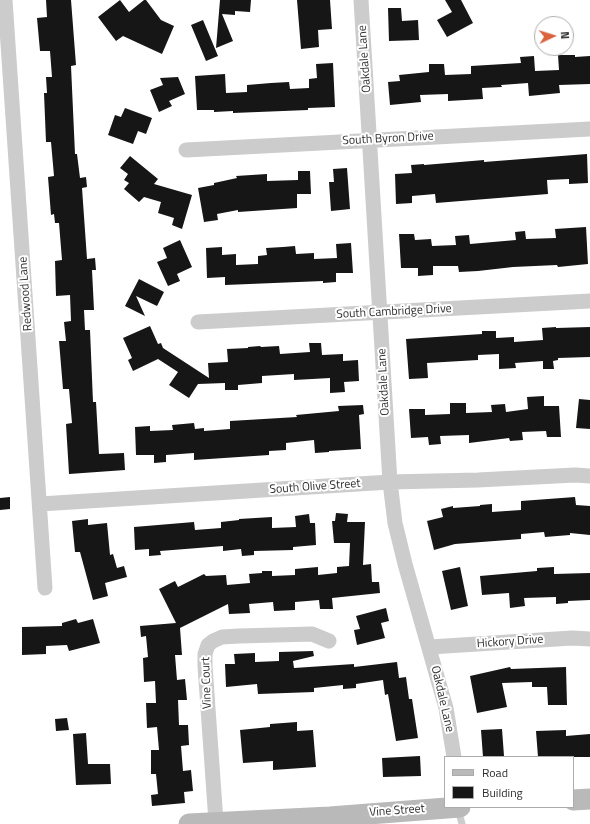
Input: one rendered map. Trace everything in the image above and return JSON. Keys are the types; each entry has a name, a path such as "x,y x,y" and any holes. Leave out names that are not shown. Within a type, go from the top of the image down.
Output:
{"street":[{"name":"Redwood Lane","path":"5,0 45,588"},
{"name":"Oakdale Lane","path":"361,0 390,482 397,530 405,564 430,647 446,708 454,756"},
{"name":"South Byron Drive","path":"186,150 590,129"},
{"name":"South Cambridge Drive","path":"198,322 590,301"},
{"name":"South Olive Street","path":"40,504 390,482 478,480 575,475 590,476"},
{"name":"Vine Court","path":"216,822 205,666 205,654 208,645 213,641 222,638 239,636 312,634 329,641"},
{"name":"Hickory Drive","path":"430,647 572,638 590,639"},
{"path":"574,800 590,799"},
{"name":"Vine Street","path":"189,824 216,822 330,820 449,808"}],"lane":[{"path":"459,808 462,824"}],"building":[{"path":"46,0 71,0 76,65 71,66 75,154 77,154 80,178 86,177 87,187 82,188 87,259 95,258 96,270 92,270 94,310 84,310 85,330 90,330 93,402 96,402 99,454 124,453 125,470 69,474 66,424 72,423 69,389 63,389 59,341 66,341 64,322 71,321 70,295 56,296 55,261 62,260 59,223 55,223 54,214 51,215 48,177 54,176 51,142 46,142 44,93 47,93 46,77 52,77 50,51 40,51 37,18 47,17"},
{"path":"120,0 129,12 146,0 161,20 174,26 162,54 123,36 116,41 98,17"},
{"path":"220,0 251,0 250,12 235,11 235,15 222,14 233,41 216,48"},
{"path":"297,0 330,0 332,29 318,30 319,47 301,49"},
{"path":"445,0 461,0 473,23 447,37 437,20 452,12"},
{"path":"388,8 401,8 402,21 418,20 419,40 389,41"},
{"path":"203,20 218,56 206,61 191,25"},
{"path":"534,56 535,71 559,70 558,56 590,56 590,84 559,85 560,93 529,96 528,83 501,85 502,87 482,88 483,99 448,101 448,94 420,95 421,102 390,105 388,82 400,81 399,75 429,72 429,64 444,64 445,75 471,74 471,66 521,63 520,57"},
{"path":"333,63 335,107 308,108 308,110 233,113 233,111 214,112 214,110 197,110 195,76 225,74 226,93 247,92 247,85 271,83 289,82 290,89 309,88 309,79 317,78 316,64"},
{"path":"178,77 185,94 169,101 172,106 159,112 150,90 163,85 160,78"},
{"path":"125,108 152,118 146,134 138,131 133,144 108,135 115,115 121,117"},
{"path":"587,154 588,183 569,184 569,179 547,180 548,194 436,203 435,194 412,196 412,203 396,204 395,174 412,173 411,165 484,160 484,162"},
{"path":"130,156 158,179 154,184 192,195 182,229 172,225 174,218 158,213 161,202 144,197 139,202 124,189 129,183 124,180 128,174 120,168"},
{"path":"347,168 350,209 331,211 329,182 334,182 333,169"},
{"path":"298,171 310,171 311,194 297,194 297,208 238,212 238,210 217,214 218,220 204,222 198,188 237,178 236,176 267,174 267,181 298,180"},
{"path":"586,227 588,264 558,267 557,265 513,267 459,272 458,266 433,266 433,275 418,276 418,268 401,268 399,234 414,234 415,240 431,239 432,246 456,245 455,236 469,235 470,244 516,240 515,232 525,231 526,239 556,238 555,229"},
{"path":"180,240 192,267 177,274 180,281 168,286 157,262 167,258 163,248"},
{"path":"351,243 353,273 336,273 336,282 323,283 323,281 225,285 225,277 207,278 206,248 222,247 222,255 236,254 236,265 258,264 258,256 267,255 266,248 295,246 296,254 314,253 314,259 337,258 336,244"},
{"path":"139,279 164,292 157,306 136,296 145,316 125,306"},
{"path":"150,326 158,344 161,343 163,348 209,378 208,363 228,362 227,349 279,346 280,354 310,352 309,343 321,343 322,355 343,354 343,361 358,360 359,381 344,382 345,392 330,393 330,378 294,380 294,374 262,376 262,383 238,385 238,390 225,390 225,383 198,384 189,398 169,385 178,372 158,359 133,371 128,360 132,358 123,338"},
{"path":"590,327 590,357 558,358 558,360 553,361 554,369 543,369 543,361 515,363 516,368 499,369 499,354 478,355 478,360 427,363 428,378 409,379 406,339 482,334 482,331 496,331 496,338 514,337 514,342 543,340 542,328"},
{"path":"544,396 544,406 559,406 561,437 547,437 546,431 522,432 523,440 510,441 509,438 469,443 469,435 440,436 441,444 429,445 428,437 411,438 409,409 425,409 425,415 450,414 450,403 466,403 466,413 492,412 491,405 505,404 506,412 528,409 527,397"},
{"path":"579,399 590,400 590,429 576,428"},
{"path":"363,405 364,414 359,415 361,449 315,453 314,440 286,443 286,450 269,451 269,455 194,460 194,453 166,455 166,462 154,463 154,455 136,455 135,427 150,426 150,431 173,430 172,425 194,423 195,429 204,428 204,431 230,429 230,421 297,417 296,415 339,411 338,406"},
{"path":"10,497 10,509 0,510 0,498"},
{"path":"575,497 576,505 590,506 590,535 570,533 570,535 545,537 544,532 521,534 521,539 455,544 434,550 427,521 443,517 441,509 453,506 453,508 492,504 492,512 521,510 521,501"},
{"path":"336,513 348,514 347,522 365,522 363,565 371,564 372,582 379,582 380,593 332,598 333,609 320,609 319,600 295,602 295,610 274,611 273,602 249,604 250,613 229,614 228,604 180,628 182,655 175,655 177,680 185,679 187,700 178,700 179,725 188,725 189,745 181,746 183,771 191,770 193,791 184,792 185,803 152,806 151,795 158,794 156,774 151,774 151,750 159,750 157,727 147,728 146,703 156,703 155,681 144,682 143,658 148,657 146,636 141,637 140,626 176,623 159,589 175,581 178,587 204,574 206,576 226,575 227,585 250,583 249,574 262,573 262,571 272,571 272,576 295,575 295,569 318,567 318,575 337,573 337,567 349,566 350,543 334,543 332,521 335,521"},
{"path":"309,514 310,523 315,523 316,545 293,547 293,550 254,551 254,555 242,556 241,549 223,551 223,546 160,551 161,555 149,556 149,549 135,550 134,527 194,522 195,530 221,528 221,522 239,519 272,517 272,528 296,527 295,516"},
{"path":"88,519 88,525 107,523 110,555 113,554 117,568 124,566 127,577 105,583 108,596 93,600 80,552 75,552 72,521"},
{"path":"460,567 468,606 451,610 442,571"},
{"path":"554,567 554,574 590,573 590,600 568,601 568,603 556,604 556,597 524,598 525,606 510,608 509,593 482,595 480,576 537,571 537,568"},
{"path":"386,608 389,621 381,623 385,638 357,645 354,630 360,629 356,616"},
{"path":"76,619 78,623 93,619 100,643 69,651 67,645 46,646 46,654 22,655 22,627 62,626 62,623"},
{"path":"313,651 314,656 293,661 294,668 354,664 354,667 397,662 399,678 406,677 409,699 412,699 418,738 396,741 388,694 385,695 383,680 356,684 356,688 343,689 343,685 314,688 314,692 258,694 257,684 226,687 225,664 235,664 234,654 255,653 255,662 279,661 279,652"},
{"path":"510,667 511,669 566,667 567,705 548,705 547,687 532,687 532,682 502,683 507,707 477,713 470,676"},
{"path":"67,718 69,730 56,731 55,719"},
{"path":"297,722 297,731 313,730 316,767 273,770 273,761 243,763 240,730 270,727 270,724"},
{"path":"502,729 504,756 483,756 481,730"},
{"path":"566,730 566,736 590,734 590,757 538,756 536,731"},
{"path":"86,733 88,764 110,764 111,784 76,785 73,734"},
{"path":"420,756 421,776 383,777 382,758"}]}
